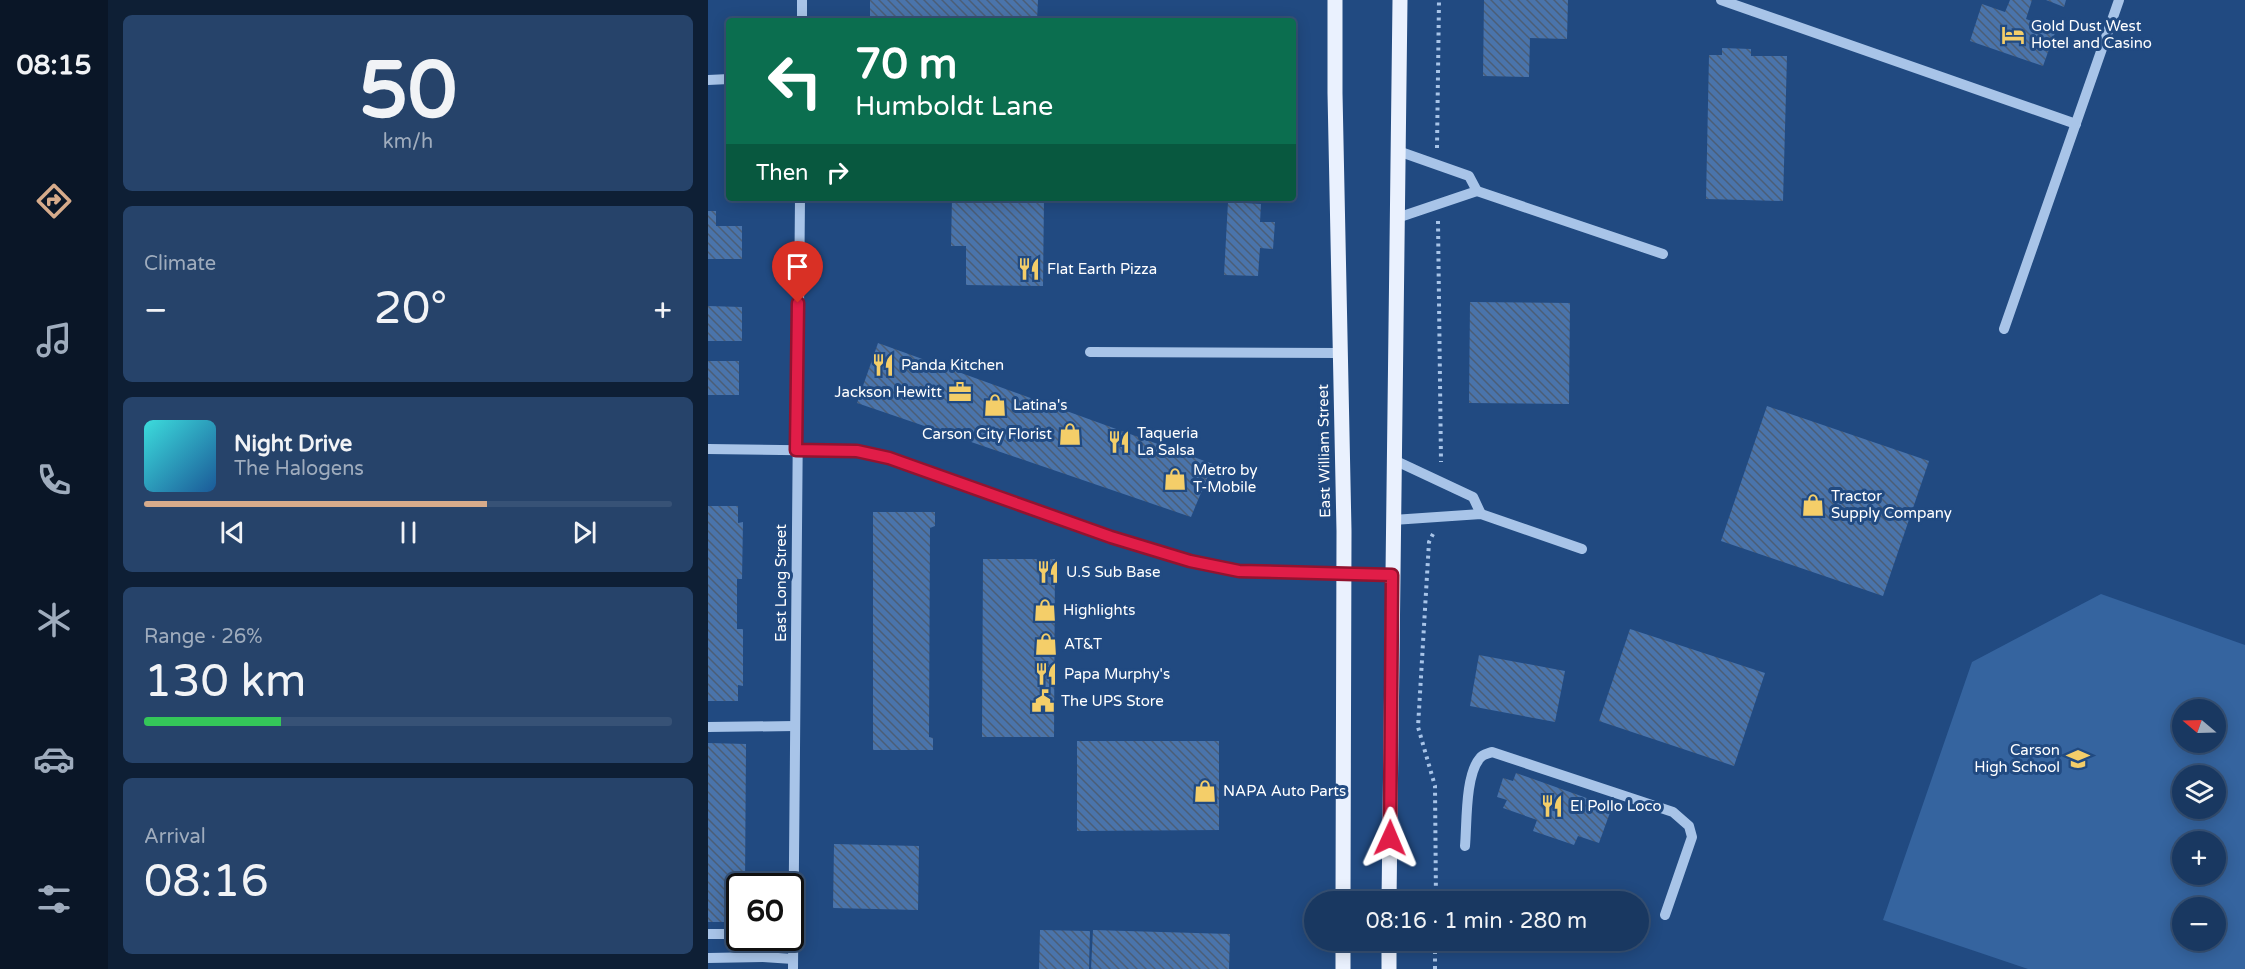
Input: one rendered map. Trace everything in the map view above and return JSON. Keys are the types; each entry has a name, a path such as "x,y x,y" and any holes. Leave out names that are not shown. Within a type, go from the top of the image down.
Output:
{"main road":[{"name":"East William Street","path":"1335,0 1344,575 1343,891"},
{"path":"1389,891 1400,0"},
{"path":"1343,951 1343,969"},
{"path":"1389,951 1389,969"}],"street":[{"path":"802,0 802,18"},
{"path":"1721,0 2076,124"},
{"path":"2004,329 2119,0"},
{"path":"708,80 726,79"},
{"path":"1398,151 1469,176 1477,191"},
{"path":"1397,218 1477,191 1663,254"},
{"name":"East Long Street","path":"793,873 800,201"},
{"path":"1090,352 1340,353"},
{"path":"708,449 857,451 889,458 1111,537 1190,561 1239,571 1392,575"},
{"path":"1394,460 1473,497 1480,514"},
{"path":"1393,520 1480,514 1582,549"},
{"path":"708,727 795,726"},
{"path":"1464,846 1471,776 1482,755 1492,752 1673,812 1689,826 1692,837 1665,915"},
{"path":"708,934 726,934"},
{"path":"708,958 763,957 793,964"}],"path":[{"path":"1437,165 1439,0"},
{"path":"1437,204 1441,482"},
{"path":"1436,891 1436,786 1418,727 1429,542 1441,517"},
{"path":"1435,951 1435,969"}],"shaded area":[{"name":"Carson High School","path":"2101,594 2245,645 2245,969 2028,969 1883,920 1972,662"}],"building":[{"path":"870,0 1038,0 1037,18 870,18"},
{"path":"1484,0 1568,0 1567,39 1530,38 1529,77 1483,76"},
{"name":"Gold Dust West Hotel and Casino","path":"2010,0 2032,0 2026,19 2056,30 2043,66 1970,41 1982,4 2005,12"},
{"name":"Gold Dust West Hotel and Casino","path":"2046,0 2066,0 2064,7"},
{"path":"1722,48 1751,49 1751,56 1787,56 1783,201 1706,199 1709,55 1722,55"},
{"path":"952,201 1044,201 1043,286 966,285 966,246 951,246"},
{"path":"1228,202 1261,204 1260,222 1275,222 1273,249 1260,248 1258,276 1224,275"},
{"path":"708,211 716,211 716,226 742,226 742,259 708,259"},
{"path":"1470,302 1570,303 1569,404 1469,403"},
{"path":"708,306 742,307 742,341 708,341"},
{"path":"878,343 1213,464 1191,517 857,403"},
{"path":"708,361 739,361 739,395 708,395"},
{"path":"1767,406 1929,461 1883,596 1721,541"},
{"path":"708,506 738,506 738,523 743,522 742,579 737,579 737,629 743,629 743,686 738,685 738,701 708,701"},
{"path":"873,512 935,512 935,526 930,528 929,737 933,738 933,750 873,750"},
{"path":"983,559 1055,559 1054,737 982,737"},
{"path":"1630,629 1765,673 1734,766 1599,721"},
{"path":"1479,655 1565,671 1555,722 1470,706"},
{"path":"1077,741 1219,741 1219,830 1077,831"},
{"path":"708,743 746,744 745,873 726,873 726,922 708,922"},
{"path":"1516,773 1612,807 1599,843 1578,836 1574,845 1533,831 1537,820 1503,808 1507,800 1497,797 1503,778 1513,781"},
{"path":"834,844 919,846 918,910 833,908"},
{"path":"1040,930 1090,931 1089,969 1039,969"},
{"path":"1093,930 1230,934 1229,969 1091,969"}],"place":[{"name":"Gold Dust West Hotel and Casino","path":"2013,35"},
{"name":"Flat Earth Pizza","path":"1029,269"},
{"name":"Panda Kitchen","path":"883,365"},
{"name":"Jackson Hewitt","path":"960,392"},
{"name":"Latina's","path":"995,405"},
{"name":"Carson City Florist","path":"1070,434"},
{"name":"Taqueria La Salsa","path":"1119,442"},
{"name":"Metro by T-Mobile","path":"1175,479"},
{"name":"Tractor Supply Company","path":"1813,505"},
{"name":"U.S Sub Base","path":"1048,572"},
{"name":"Highlights","path":"1045,610"},
{"name":"AT&T","path":"1046,644"},
{"name":"Papa Murphy's","path":"1046,674"},
{"name":"The UPS Store","path":"1043,701"},
{"name":"Carson High School","path":"2078,759"},
{"name":"NAPA Auto Parts","path":"1205,791"},
{"name":"El Pollo Loco","path":"1552,806"}],"route":[{"path":"798,303 796,450 857,451 889,458 1111,537 1190,561 1239,571 1392,575 1390,838"}]}
